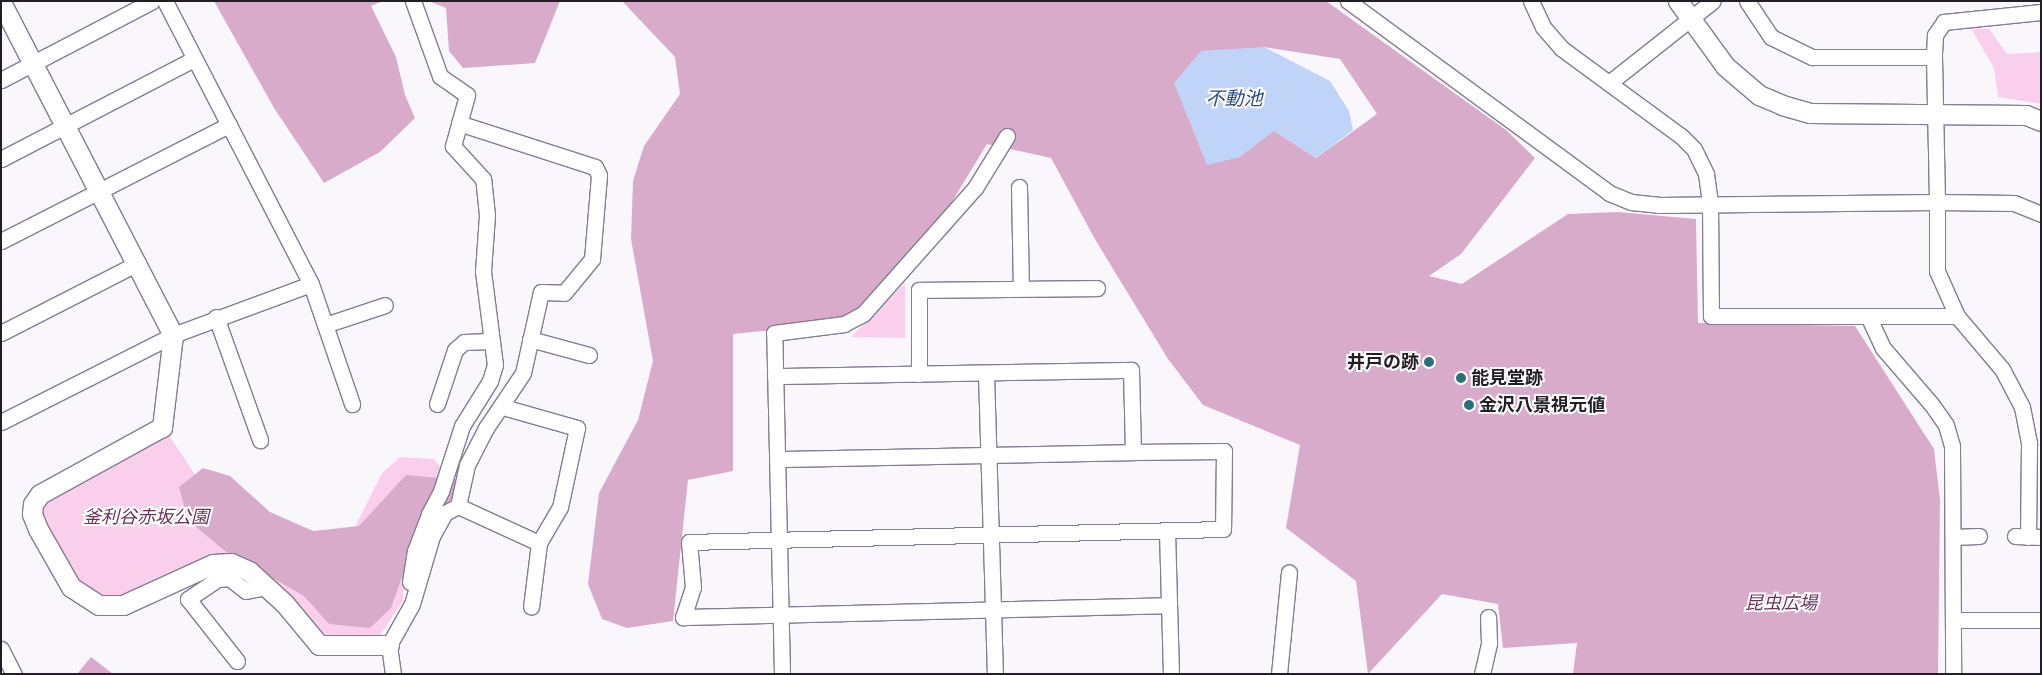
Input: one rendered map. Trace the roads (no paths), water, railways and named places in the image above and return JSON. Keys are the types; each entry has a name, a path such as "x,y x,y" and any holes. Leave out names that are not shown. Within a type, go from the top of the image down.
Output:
{"street":[{"path":"1,80 152,1"},
{"path":"164,1 311,284 352,404"},
{"path":"412,604 410,581 415,551 429,514 441,491 462,426 490,380 494,365 483,271 487,215 483,180 453,146 467,95 440,76 413,1"},
{"path":"1348,1 1609,193 1631,202 1658,205 2014,203 2041,214"},
{"path":"1531,1 1543,27 1561,48 1610,83 1694,149 1706,174 1710,204 1711,316 1869,318 1957,316"},
{"path":"1678,1 1730,71 1759,95 1782,105 1810,113 2026,115 2041,121"},
{"path":"1610,83 1713,1"},
{"path":"1747,1 1771,37 1812,57 1934,57"},
{"path":"1,2 101,190 173,335 162,427 40,494 32,504 32,514 71,587 99,605 123,605 213,564 231,563 249,571 319,645 389,645"},
{"path":"2028,537 2035,444 2022,407 2002,369 1957,316 1937,271 1934,57 1935,35 1944,22 2018,8 2041,12"},
{"path":"1,159 194,59"},
{"path":"393,674 389,645 412,604 432,536 445,513 458,506 467,465 486,428 503,407 524,373 530,339 542,292 564,293 592,259 599,175 595,167 459,123"},
{"path":"1,241 229,125"},
{"path":"782,674 774,333 844,324 863,314 975,188 1007,136"},
{"path":"1019,187 1021,288"},
{"path":"1,333 138,263"},
{"path":"1,422 173,335 216,317 311,284"},
{"path":"919,374 919,290 1097,288"},
{"path":"325,325 386,305"},
{"path":"216,317 260,440"},
{"path":"1869,318 1883,348 1932,404 1946,425 1952,446 1952,674"},
{"path":"530,339 589,356"},
{"path":"437,404 455,350 464,342 491,341"},
{"path":"776,376 1131,370 1133,452"},
{"path":"986,373 989,535 995,674"},
{"path":"503,407 577,428 560,507 539,543 531,607"},
{"path":"778,459 1224,451 1223,529 689,542 693,587 683,617 1169,605"},
{"path":"458,506 539,543"},
{"path":"1167,531 1171,674"},
{"path":"1953,537 1978,536"},
{"path":"1279,674 1289,572"},
{"path":"237,661 188,599 218,578 229,578 246,591 267,588"},
{"path":"1482,674 1489,643 1488,617"},
{"path":"1953,620 2041,620"},
{"path":"1,649 14,674"}],"water":[{"name":"不動池","path":"1264,47 1330,81 1349,111 1353,130 1316,158 1274,131 1240,157 1207,165 1174,83 1201,51"}],"place":[{"name":"井戸の跡","path":"1429,362"},
{"name":"能見堂跡","path":"1461,378"},
{"name":"金沢八景視元値","path":"1469,405"}],"park label":[{"name":"釜利谷赤坂公園","path":"146,517"},
{"name":"昆虫広場","path":"1781,603"}]}
